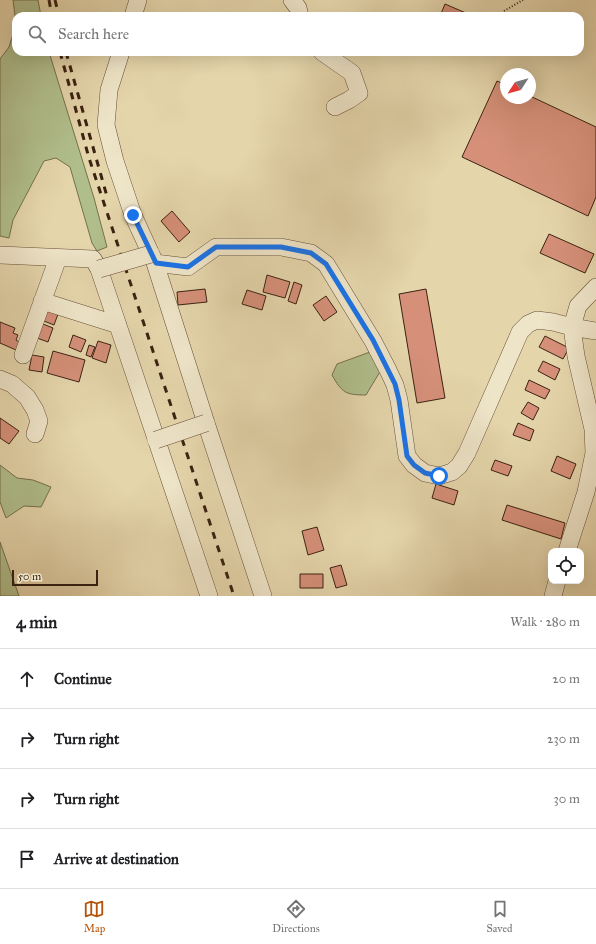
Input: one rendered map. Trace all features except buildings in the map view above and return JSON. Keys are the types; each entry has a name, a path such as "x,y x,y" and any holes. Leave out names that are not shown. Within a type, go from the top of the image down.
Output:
{"street":[{"path":"134,12 138,0"},
{"path":"292,0 299,12"},
{"path":"120,56 109,90 106,125 115,161 133,215 153,258 263,596"},
{"path":"328,56 352,73 359,93 335,107"},
{"path":"99,269 153,258 188,267 216,247 281,247 311,253 326,264 373,340 395,384 400,406 407,456 414,465 425,473 439,476 452,472 459,466 467,452 520,332 528,324 537,320 596,331"},
{"path":"0,255 93,259 99,269 209,596"},
{"path":"23,355 58,258"},
{"path":"568,548 586,492 594,453 593,429 576,356 572,327 578,306 596,287"},
{"path":"42,301 118,325"},
{"path":"0,380 12,384 27,397 35,410 39,421 35,434"},
{"path":"156,440 206,423"},
{"path":"553,596 557,584"}],"path":[{"path":"504,10 523,0"}],"green space":[{"path":"13,0 38,0 40,12 14,12"},
{"path":"12,38 12,56 50,56 94,198 107,247 97,251 92,243 70,167 56,158 44,161 13,220 9,238 0,236 0,59 9,47"},
{"path":"370,352 381,370 366,395 345,392 332,375 337,364"},
{"path":"0,465 17,478 33,480 51,487 41,507 24,506 6,518 0,502"},
{"path":"0,542 19,596 0,596"}],"railway":[{"path":"49,0 51,12"},
{"path":"55,0 58,12"},
{"path":"61,56 89,158 234,596"},
{"path":"67,56 108,200"}],"route":[{"path":"133,215 156,263 188,267 216,247 281,247 311,253 326,264 373,340 395,384 399,400 407,456 414,465 425,473 439,476"}]}
